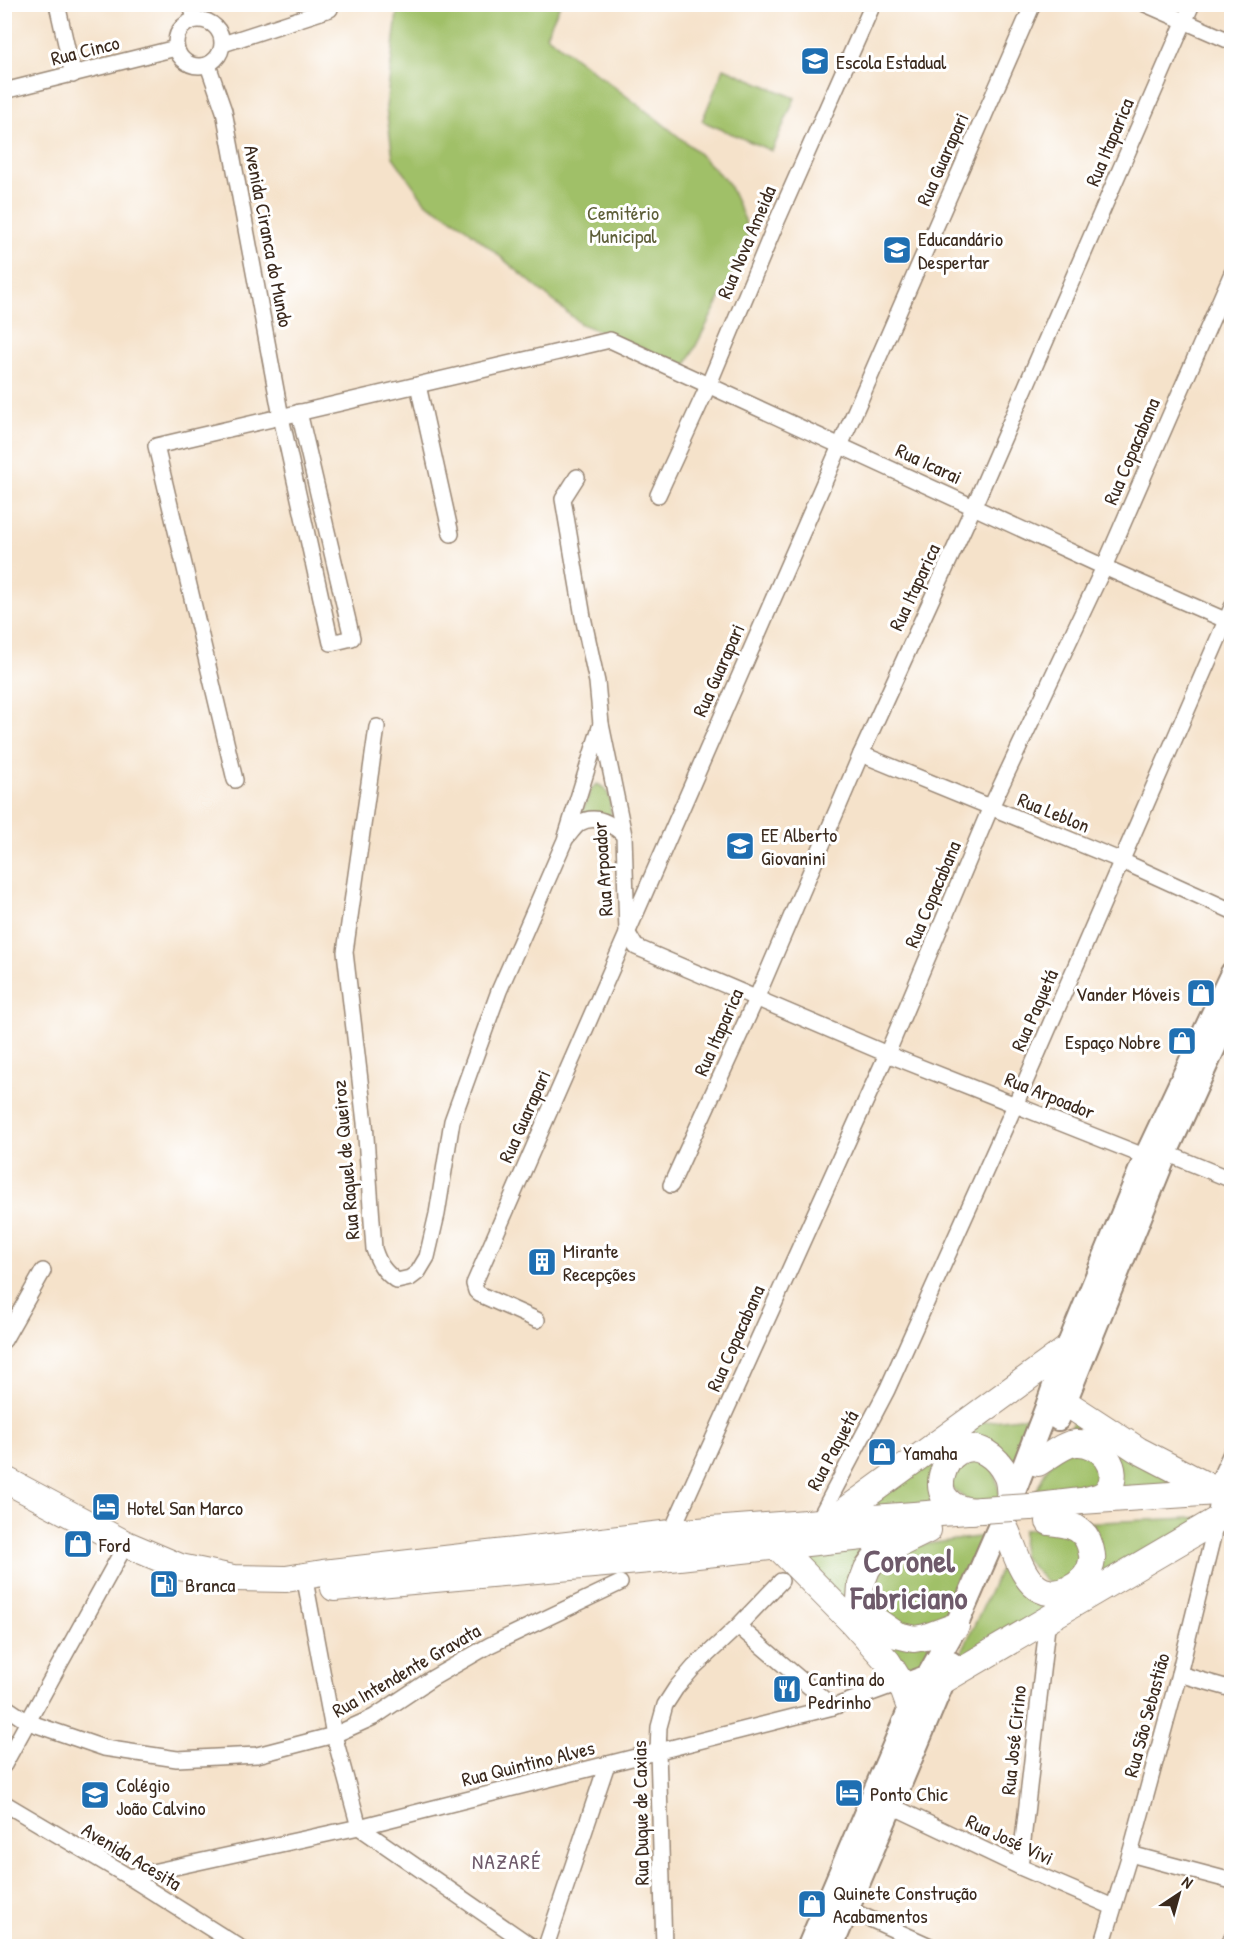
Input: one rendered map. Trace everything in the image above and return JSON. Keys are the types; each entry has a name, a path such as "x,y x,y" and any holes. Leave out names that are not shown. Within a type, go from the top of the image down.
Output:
{"main road":[{"path":"938,1675 986,1519 1038,1462 1066,1403 1158,1158 1232,973"},
{"path":"832,1947 892,1806 956,1626 1031,1513 1046,1408 1067,1349 1232,1008"},
{"path":"824,1522 1067,1349"},
{"path":"1066,1403 1224,1504"},
{"path":"1031,1513 1102,1496 1108,1490 1112,1479 1109,1460 1105,1454 1098,1448 1077,1443 1038,1462"},
{"path":"971,1448 982,1450 999,1463 1031,1513 1078,1529 1088,1539 1093,1558 1087,1574 1076,1586 1062,1593 1045,1593 1033,1584 986,1519 959,1509 945,1499 941,1491 942,1475 947,1463 958,1451 971,1448"},
{"path":"4,1479 126,1544 180,1567 233,1578 299,1580 671,1533 824,1522 986,1519"},
{"path":"1081,1501 1224,1504"},
{"path":"299,1580 335,1588 661,1559 928,1530 1031,1513 1224,1504"},
{"path":"809,1947 910,1708 938,1675 1048,1618 1224,1504"},
{"path":"928,1530 877,1555 867,1569 861,1585 860,1600 872,1617 897,1635 914,1639 956,1626"},
{"path":"777,1546 888,1662 901,1683 910,1708"}],"street":[{"path":"57,4 73,75"},
{"path":"191,4 195,20"},
{"name":"Rua Nova Ameida","path":"658,495 709,384 777,221 873,4"},
{"name":"Rua Guarapari","path":"537,1320 479,1294 474,1284 1033,4"},
{"path":"1145,4 1232,42"},
{"name":"Rua Itaparica","path":"671,1185 756,999 861,754 974,506 1192,4"},
{"path":"223,44 330,7"},
{"path":"195,20 205,20 212,23 222,36 223,44 217,58 208,65 196,66 182,59 176,48 176,38 184,25 195,20"},
{"name":"Rua Cinco","path":"4,91 176,48"},
{"name":"Avenida Ciranca do Mundo","path":"208,65 224,111 281,417 332,643 352,638 299,412"},
{"name":"Rua Copacabana","path":"661,1559 887,1054 990,809 1104,567 1232,273"},
{"name":"Rua Icarai","path":"417,385 610,340 1104,567 1230,617"},
{"path":"236,780 156,446 417,385 451,534"},
{"name":"Rua Arpoador","path":"577,477 563,499 583,617 597,682 601,724 624,835 627,932 636,947 887,1054 1158,1158 1232,1180"},
{"name":"Rua Paquetá","path":"824,1522 887,1390 1016,1104 1230,617"},
{"name":"Rua Raquel de Queiroz","path":"377,727 345,952 365,1123 374,1249 386,1273 397,1281 410,1278 418,1272 427,1257 437,1214 452,1122 499,991 565,840 601,724"},
{"name":"Rua Leblon","path":"861,754 990,809 1122,861 1232,911"},
{"name":"Rua Raquel de Queiroz","path":"565,840 581,822 599,820 614,825 624,835"},
{"path":"4,1340 10,1320 44,1271"},
{"name":"Rua São Sebastião","path":"1102,1947 1130,1854 1224,1504 1221,1475 1232,1451"},
{"path":"4,1765 126,1544"},
{"path":"299,1580 334,1736 359,1827 531,1947"},
{"name":"Rua Duque de Caxias","path":"664,1947 658,1751 659,1727 665,1705 694,1667 781,1581"},
{"name":"Rua Intendente Gravata","path":"4,1706 28,1722 104,1748 177,1759 257,1755 334,1736 374,1717 430,1679 490,1645 620,1583"},
{"name":"Rua José Cirino","path":"1020,1867 1048,1618"},
{"path":"738,1626 833,1707"},
{"path":"1179,1674 1232,1689"},
{"name":"Rua Quintino Alves","path":"129,1877 359,1827 833,1707 901,1683 938,1675"},
{"path":"546,1947 608,1764"},
{"name":"Avenida Acesita","path":"4,1803 129,1877 238,1947"},
{"name":"Rua José Vivi","path":"892,1806 1020,1867 1113,1907"},
{"path":"1130,1854 1232,1881"},
{"path":"848,1909 930,1947"},
{"path":"1229,1947 1232,1937"}],"green space":[{"name":"Cemitério Municipal","path":"398,5 560,5 546,35 694,149 728,183 745,220 748,244 686,365 581,324 460,223 425,202 393,157 386,108"},
{"path":"724,68 795,98 772,151 702,121"},
{"path":"597,784 608,793 611,816 580,818 591,789"},
{"path":"1038,1416 1016,1475 975,1439 940,1502 850,1518 975,1423"},
{"path":"1075,1417 1191,1488 1113,1496 1119,1473 1067,1438"},
{"path":"1066,1449 1093,1449 1102,1476 1096,1489 1031,1503 1047,1468"},
{"path":"953,1457 991,1459 1003,1507 968,1501 951,1487"},
{"path":"1213,1517 953,1671 1009,1550 1016,1582 1032,1597 1094,1579 1080,1523"},
{"path":"1050,1528 1069,1533 1084,1549 1084,1564 1052,1588 1022,1556 1023,1530"},
{"path":"992,1535 950,1617 907,1630 876,1604 874,1589 879,1564 906,1547"},
{"path":"885,1541 857,1599 930,1645 920,1672 902,1678 790,1549"}],"place":[{"name":"Escola Estadual","path":"815,61"},
{"name":"Educandário Despertar","path":"897,250"},
{"name":"EE Alberto Giovanini","path":"740,846"},
{"name":"Vander Móveis","path":"1201,993"},
{"name":"Espaço Nobre","path":"1182,1041"},
{"name":"Mirante Recepções","path":"542,1262"},
{"name":"Yamaha","path":"882,1452"},
{"name":"Hotel San Marco","path":"106,1507"},
{"name":"Ford","path":"78,1544"},
{"name":"Branca","path":"164,1584"},
{"name":"Cantina do Pedrinho","path":"787,1689"},
{"name":"Ponto Chic","path":"849,1793"},
{"name":"Colégio João Calvino","path":"95,1795"},
{"name":"Quinete Construção Acabamentos","path":"812,1904"}],"district":[{"name":"Coronel Fabriciano","path":"909,1578"},
{"name":"NAZARÉ","path":"507,1861"}]}
